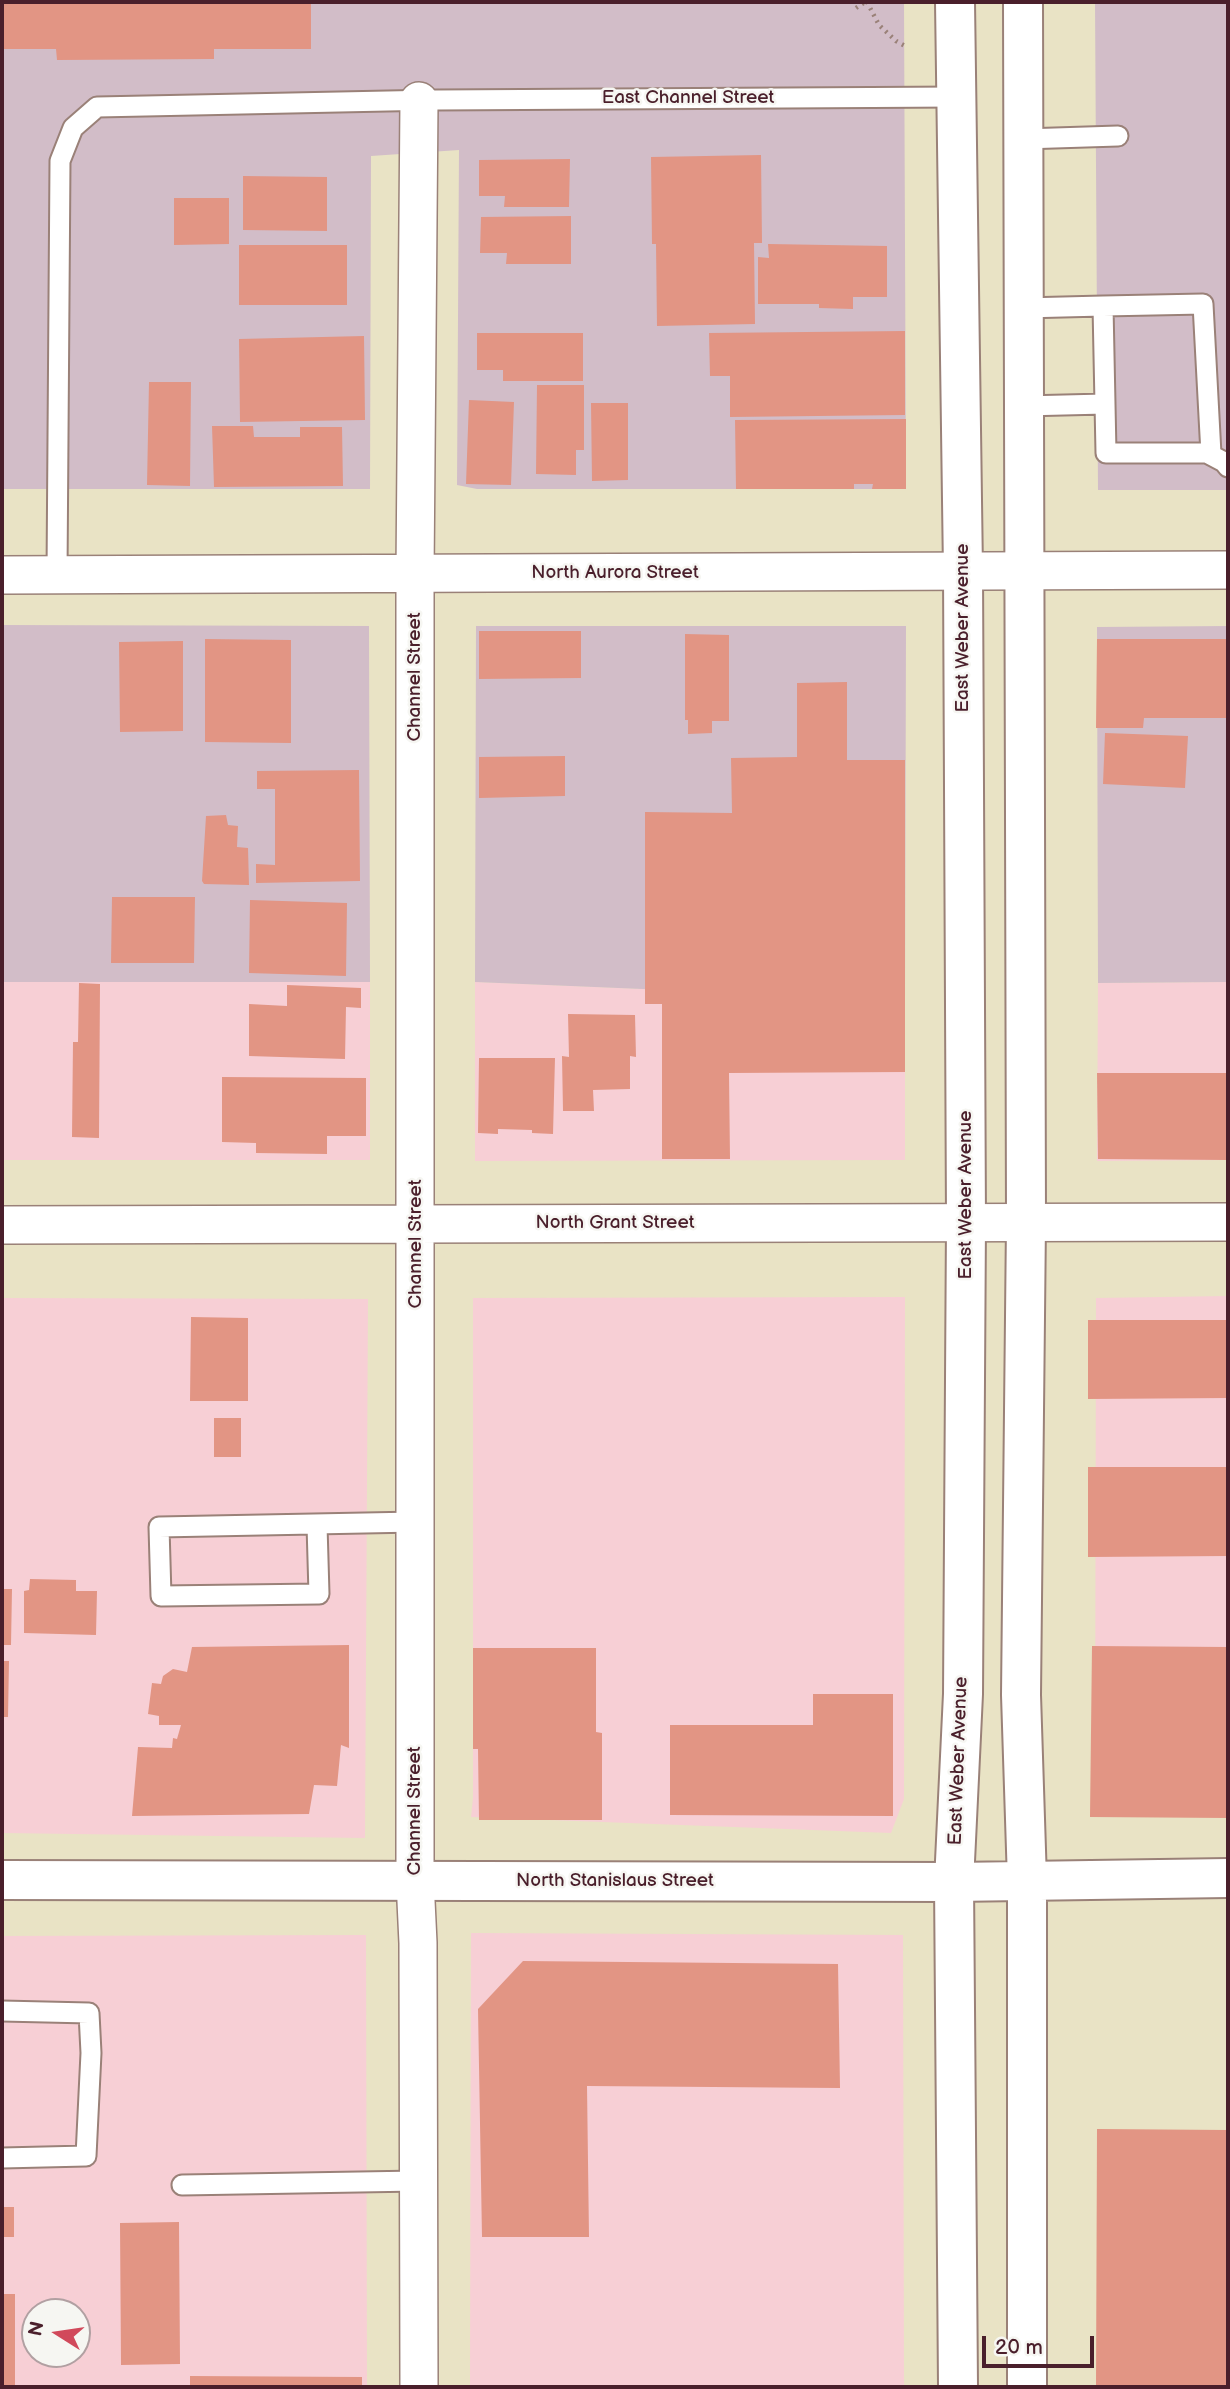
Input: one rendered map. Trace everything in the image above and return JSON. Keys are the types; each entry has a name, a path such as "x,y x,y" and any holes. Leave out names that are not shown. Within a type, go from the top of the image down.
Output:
{"street":[{"name":"East Weber Avenue","path":"955,2 963,571 967,1222 963,1694 954,1882 958,2387"},
{"path":"1023,2 1026,1222 1021,1695 1027,1881 1027,2387"},
{"name":"Channel Street","path":"419,101 415,573 415,1880 418,1943 419,2387"},
{"name":"North Aurora Street","path":"2,575 1228,570"},
{"name":"North Grant Street","path":"2,1225 1228,1222"},
{"name":"North Stanislaus Street","path":"2,1880 954,1882 1228,1878"}],"lane":[{"name":"East Channel Street","path":"57,574 60,161 73,128 97,107 419,101 958,97"},
{"path":"1023,139 1118,136"},
{"path":"1023,308 1203,304 1210,454"},
{"path":"1102,306 1106,453 1210,454 1228,467"},
{"path":"1023,407 1105,404"},
{"path":"317,1525 318,1594 161,1595 159,1527 416,1522"},
{"path":"2,2011 89,2013 91,2053 86,2156 2,2158"},
{"path":"182,2185 418,2181"}],"path":[{"path":"856,8 866,2 879,25 906,47"}],"shaded area":[{"path":"2,2 904,2 906,489 477,489 457,485 459,150 371,156 370,489 2,489"},
{"path":"1095,2 1228,2 1228,490 1098,490"},
{"path":"2,625 369,626 370,982 2,982"},
{"path":"476,626 906,626 905,1000 475,982"},
{"path":"1228,626 1228,982 1098,983 1097,627"},
{"path":"2,982 370,982 370,1160 2,1160"},
{"path":"475,982 905,1000 905,1160 475,1161"},
{"path":"1228,982 1228,1160 1097,1161 1098,983"},
{"path":"1228,1296 1228,1799 1095,1799 1096,1298"},
{"path":"905,1297 904,1799 891,1833 471,1817 473,1298"},
{"path":"2,1298 368,1299 365,1838 2,1833"},
{"path":"471,1933 903,1935 904,2387 470,2387"},
{"path":"366,1935 367,2387 2,2387 2,1936"}],"building":[{"path":"2,2 311,2 311,49 214,49 214,59 57,60 56,49 2,49"},
{"path":"761,155 762,243 754,243 755,324 657,326 651,157"},
{"path":"570,159 569,207 504,207 505,196 479,196 479,160"},
{"path":"243,176 327,177 327,231 243,230"},
{"path":"174,198 229,198 229,244 174,245"},
{"path":"571,216 571,264 506,264 507,253 480,253 481,217"},
{"path":"768,244 887,246 887,297 853,297 853,309 819,308 819,304 758,304 758,257 769,258"},
{"path":"239,245 347,245 347,305 239,305"},
{"path":"905,331 905,415 730,417 730,376 710,376 709,333"},
{"path":"477,333 583,333 583,381 503,381 503,370 477,370"},
{"path":"364,336 365,420 240,422 239,339"},
{"path":"149,382 191,382 190,486 147,485"},
{"path":"537,385 584,385 584,450 576,450 576,475 536,474"},
{"path":"469,400 514,402 511,485 466,484"},
{"path":"591,403 628,403 628,480 592,481"},
{"path":"906,419 906,489 872,489 873,484 854,484 854,489 736,489 735,420"},
{"path":"212,426 253,426 254,437 300,437 300,427 342,427 343,486 214,487"},
{"path":"479,631 581,631 581,678 479,679"},
{"path":"685,634 729,635 729,721 712,721 712,733 688,734 688,720 685,720"},
{"path":"205,639 291,640 291,743 205,742"},
{"path":"1097,639 1228,639 1228,718 1144,718 1143,728 1096,728"},
{"path":"183,641 183,731 120,732 119,642"},
{"path":"847,682 847,760 905,760 905,1072 729,1073 730,1159 662,1159 662,1004 645,1004 645,812 732,813 731,758 797,757 797,683"},
{"path":"1105,733 1188,736 1185,788 1103,784"},
{"path":"565,756 565,796 479,798 479,757"},
{"path":"359,770 360,881 256,883 256,864 275,865 275,789 257,789 257,771"},
{"path":"226,815 228,825 238,826 237,847 248,848 249,885 204,884 202,881 206,816"},
{"path":"112,897 195,897 194,963 111,963"},
{"path":"250,900 347,903 346,976 249,973"},
{"path":"79,983 100,984 99,1138 72,1137 73,1042 78,1042"},
{"path":"287,985 361,988 361,1008 346,1007 345,1059 249,1056 249,1004 287,1006"},
{"path":"568,1014 635,1015 636,1057 630,1056 630,1089 593,1090 594,1111 563,1111 562,1056 569,1057"},
{"path":"479,1058 555,1058 553,1134 498,1129 498,1134 478,1133"},
{"path":"1097,1073 1228,1073 1228,1160 1098,1159"},
{"path":"222,1077 366,1078 366,1136 327,1136 327,1154 256,1153 256,1143 222,1142"},
{"path":"191,1317 248,1318 248,1401 190,1401"},
{"path":"1088,1320 1228,1320 1228,1398 1088,1399"},
{"path":"214,1418 241,1418 241,1457 214,1457"},
{"path":"1088,1467 1228,1467 1228,1556 1088,1557"},
{"path":"30,1579 76,1580 76,1591 97,1591 96,1635 24,1633 24,1591 29,1590"},
{"path":"2,1589 12,1589 11,1645 2,1645"},
{"path":"349,1645 349,1748 341,1745 337,1786 314,1785 309,1814 132,1816 138,1747 172,1748 173,1738 177,1739 181,1725 159,1725 159,1716 148,1714 152,1683 161,1684 163,1676 173,1669 187,1672 192,1647"},
{"path":"1092,1646 1228,1647 1228,1818 1090,1817"},
{"path":"473,1648 596,1648 596,1732 602,1733 602,1820 479,1820 478,1749 473,1749"},
{"path":"2,1661 9,1661 8,1717 2,1717"},
{"path":"813,1694 893,1694 893,1816 670,1815 670,1725 813,1725"},
{"path":"523,1961 838,1964 840,2088 587,2086 589,2237 482,2237 478,2009"},
{"path":"1097,2129 1228,2130 1228,2387 1096,2387"},
{"path":"2,2207 14,2207 14,2237 2,2237"},
{"path":"179,2222 180,2364 121,2365 120,2223"},
{"path":"2,2294 15,2294 15,2387 2,2387"},
{"path":"190,2376 362,2377 362,2387 190,2387"}]}
